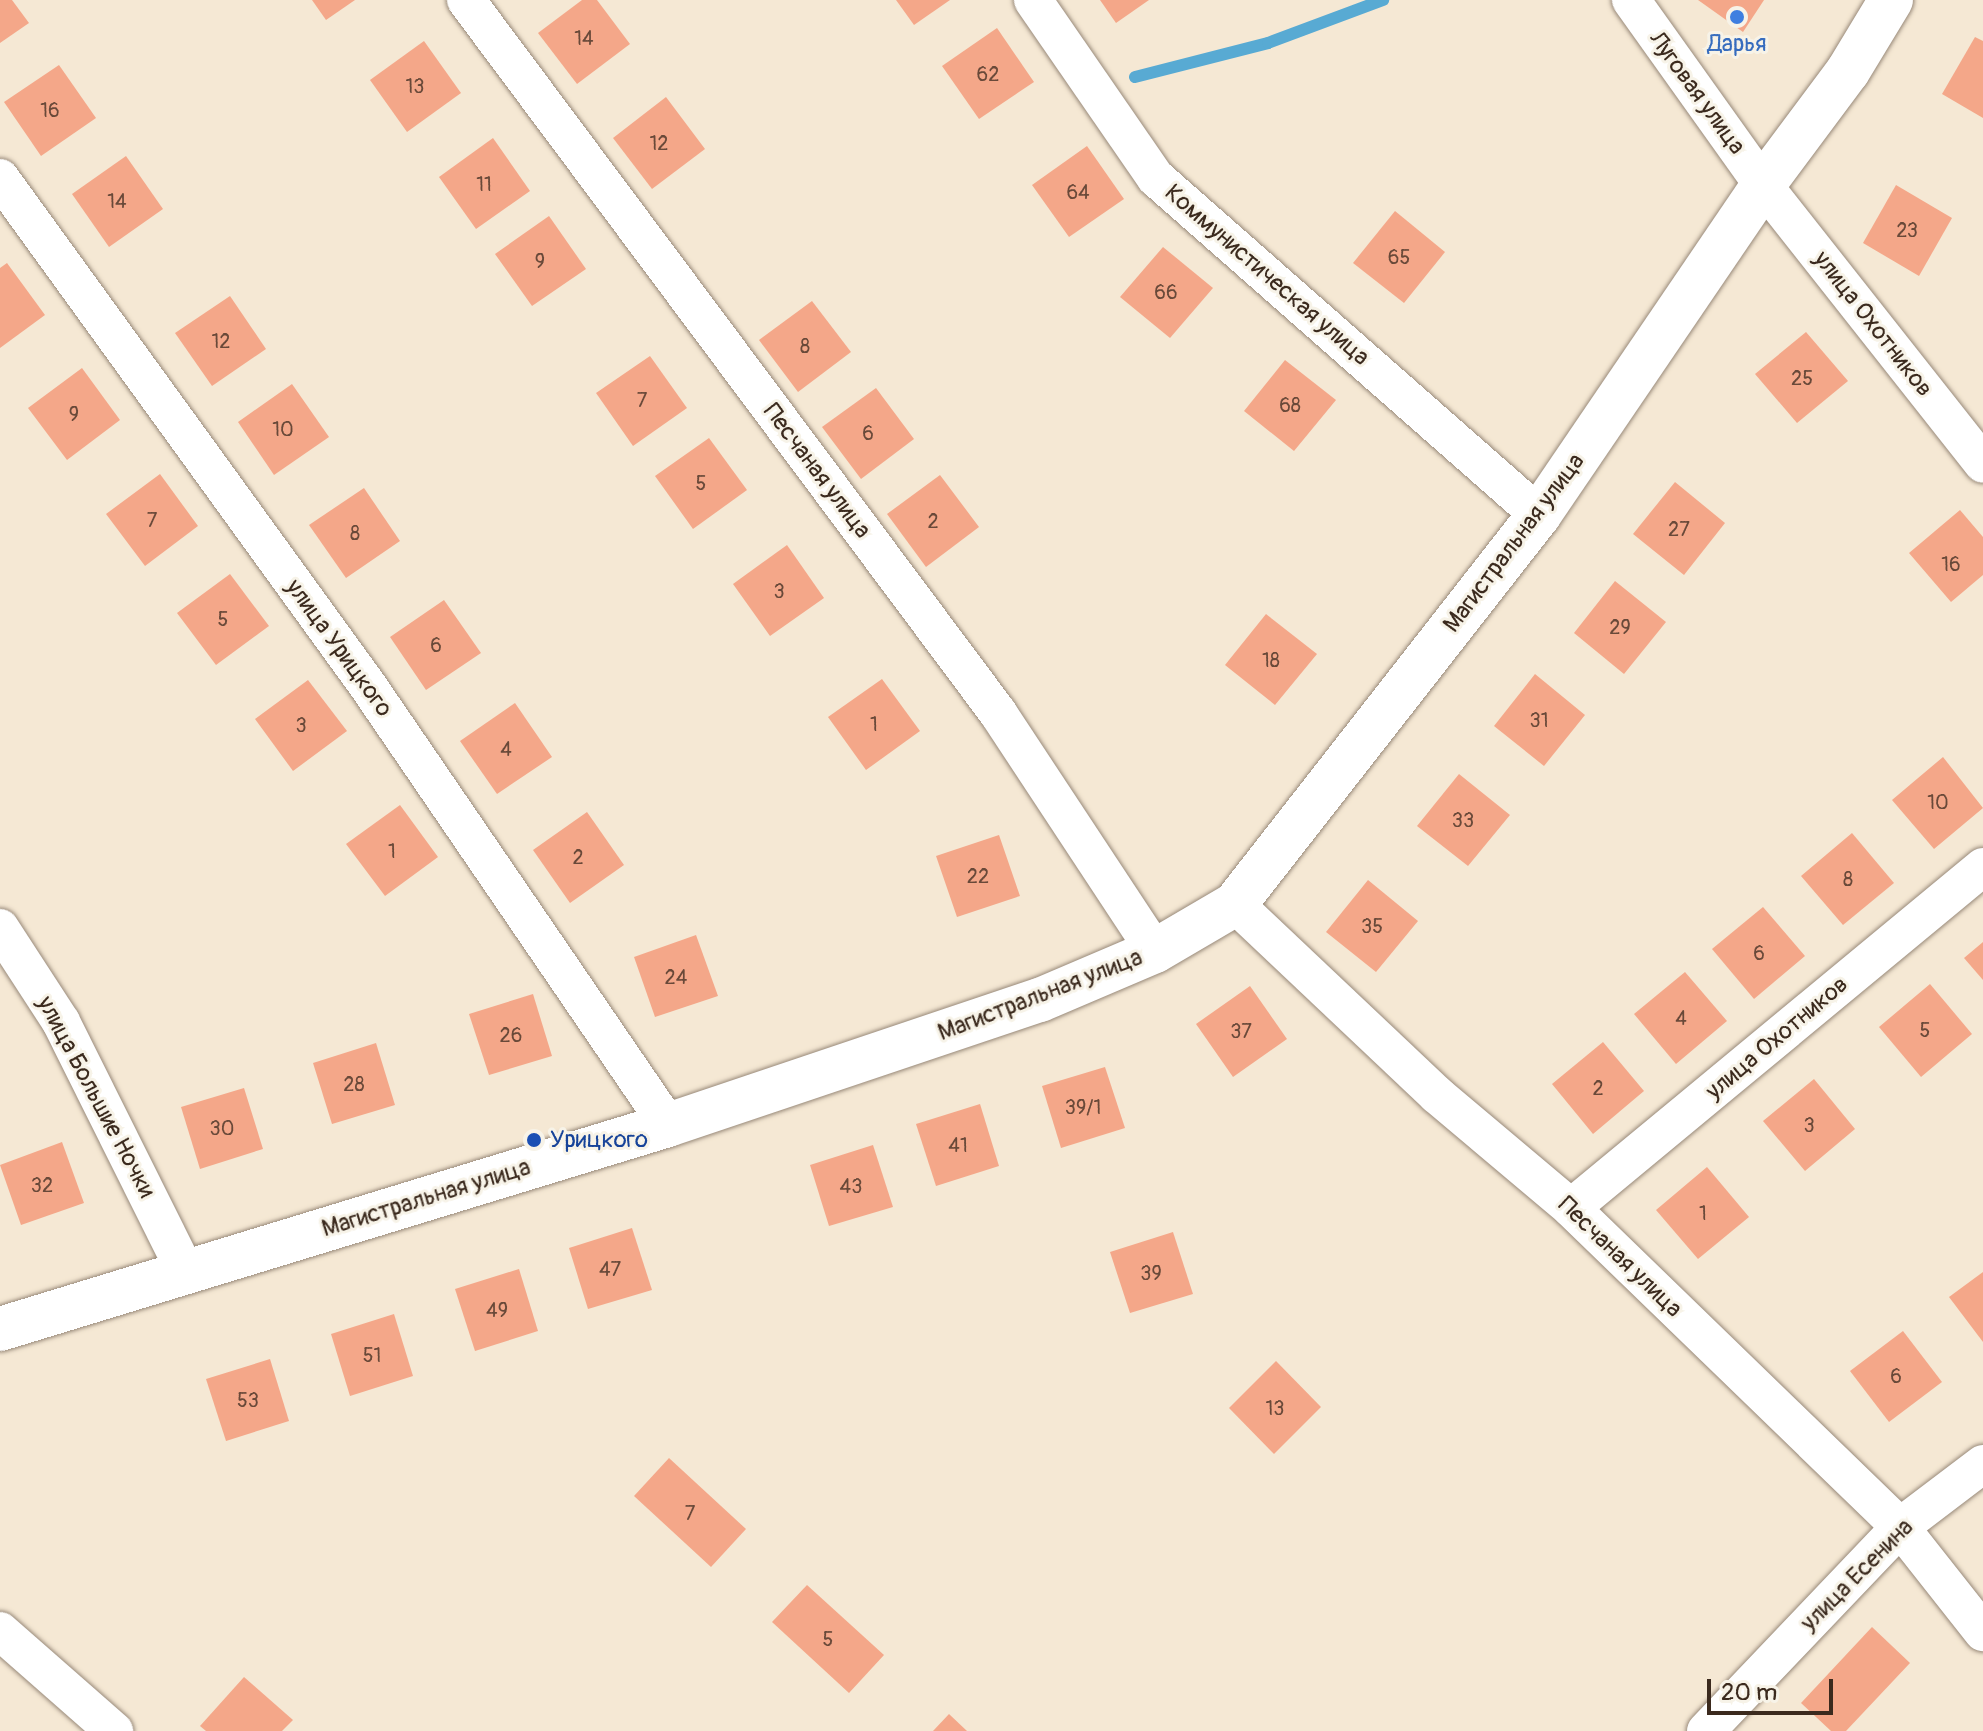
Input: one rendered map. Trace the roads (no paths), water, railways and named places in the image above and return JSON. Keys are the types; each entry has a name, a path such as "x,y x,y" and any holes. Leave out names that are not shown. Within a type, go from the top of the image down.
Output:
{"street":[{"name":"Песчаная улица","path":"466,0 998,713 1155,951"},
{"name":"Коммунистическая улица","path":"1033,0 1156,178 1539,515"},
{"name":"Луговая улица","path":"1631,0 1763,185"},
{"name":"Магистральная улица","path":"0,1329 668,1125 1040,1000 1155,951 1235,904 1539,515 1763,185 1848,71 1891,0"},
{"name":"улица Урицкого","path":"0,178 368,686 668,1125"},
{"name":"улица Охотников","path":"1763,185 1983,464"},
{"name":"улица Охотников","path":"1571,1208 1983,867"},
{"name":"Песчаная улица","path":"1235,904 1437,1095 1571,1208 1900,1527 1983,1632"},
{"name":"улица Большие Ночки","path":"0,928 61,1022 185,1271"},
{"name":"улица Есенина","path":"1706,1731 1900,1527 1983,1464"},
{"path":"0,1631 114,1731"}],"waterway":[{"path":"1135,77 1268,43 1383,0"}],"place":[{"name":"Дарья","path":"1737,17"},
{"name":"Урицкого","path":"534,1140"}]}
